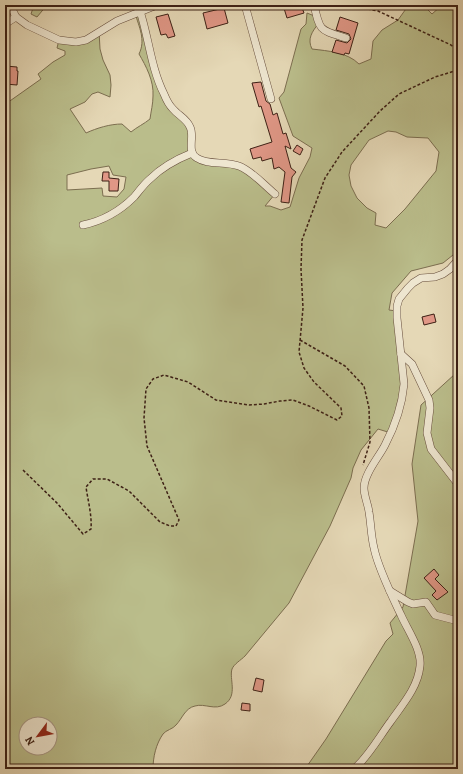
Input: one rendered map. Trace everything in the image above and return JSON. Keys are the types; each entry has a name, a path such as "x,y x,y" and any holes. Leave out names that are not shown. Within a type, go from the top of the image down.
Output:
{"street":[{"path":"10,5 16,17 26,25 58,40 76,42 86,40 117,21 157,5"},
{"path":"244,5 270,100"},
{"path":"314,5 318,24 322,30 346,38"},
{"path":"140,12 145,25 155,74 173,110 187,121 190,126 193,136 192,152 196,158 239,166 247,170 275,194"},
{"path":"5,24 16,17"},
{"path":"83,225 100,221 125,205 148,180 161,170 192,152"},
{"path":"354,769 367,754 411,693 420,673 420,657 390,591 374,548 364,486 367,477 385,446 399,412 404,384 396,318 397,306 399,299 413,282 421,278 435,277 443,274 458,260"},
{"path":"401,354 412,364 429,400 430,408 427,433 431,449 458,484"},
{"path":"390,591 413,604 426,602 435,615 458,621"}],"path":[{"path":"348,5 378,11 451,45 458,51"},
{"path":"23,470 57,503 83,534 91,529 92,518 86,487 93,479 107,478 129,491 160,522 170,526 176,526 179,520 147,446 144,418 146,389 153,379 164,375 188,382 216,400 249,405 264,404 280,400 293,400 337,420 342,416 341,408 314,382 304,368 299,352 303,308 301,269 302,240 325,178 342,152 380,111 399,94 435,77 458,70"},
{"path":"300,340 346,366 364,386 369,408 370,442 362,468"}],"green space":[{"path":"34,5 47,5 37,17 31,14"},
{"path":"410,5 423,5 432,14 441,6 458,5 458,251 443,263 411,271 392,293 389,310 397,311 404,384 391,433 378,429 361,450 353,468 351,478 330,526 289,603 245,656 233,667 231,673 232,692 229,700 225,704 218,707 199,705 189,709 175,726 164,733 158,742 155,751 153,769 5,769 5,100 7,103 41,79 38,74 65,55 65,51 57,48 59,40 76,42 99,31 100,49 110,75 110,97 98,92 92,94 85,102 70,109 86,133 95,129 122,124 131,132 150,119 153,99 151,79 139,54 142,39 135,13 140,11 163,92 187,121 194,156 239,166 275,194 265,206 270,206 281,210 290,207 299,178 310,157 312,148 293,136 279,98 284,92 301,29 306,24 307,13 317,17 318,24 310,39 312,49 331,51 349,57 359,64 371,59 373,41 382,30 398,20","holes":["388,131 396,132 407,137 428,138 439,152 436,171 405,209 386,228 375,225 376,213 367,208 357,198 351,186 349,175 351,165 369,140","109,166 113,175 126,177 124,189 117,197 103,196 102,188 67,190 67,175"]},
{"path":"455,374 458,376 458,769 305,769 326,739 386,641 393,634 390,623 403,607 418,521 412,464 421,405"}],"building":[{"path":"283,5 301,5 304,13 287,18"},
{"path":"224,8 228,23 207,29 203,13"},
{"path":"168,14 175,36 168,38 166,34 161,35 156,17"},
{"path":"340,17 358,23 349,54 345,53 344,55 332,52 336,40 347,43 351,39 349,34 336,30"},
{"path":"5,66 17,67 17,85 5,84"},
{"path":"261,82 266,101 270,104 273,115 277,113 283,134 286,133 291,149 285,146 291,168 296,172 292,177 289,203 281,202 285,172 279,167 274,169 272,158 262,161 261,157 253,159 250,149 272,142 252,83"},
{"path":"297,145 303,149 300,155 293,151"},
{"path":"103,172 109,172 109,178 119,179 118,191 109,191 109,181 102,181"},
{"path":"434,314 436,322 424,325 422,317"},
{"path":"434,569 439,575 435,579 448,592 437,600 432,595 436,591 424,578"},
{"path":"256,678 264,680 262,692 253,690"},
{"path":"242,703 250,704 250,711 241,710"}]}
